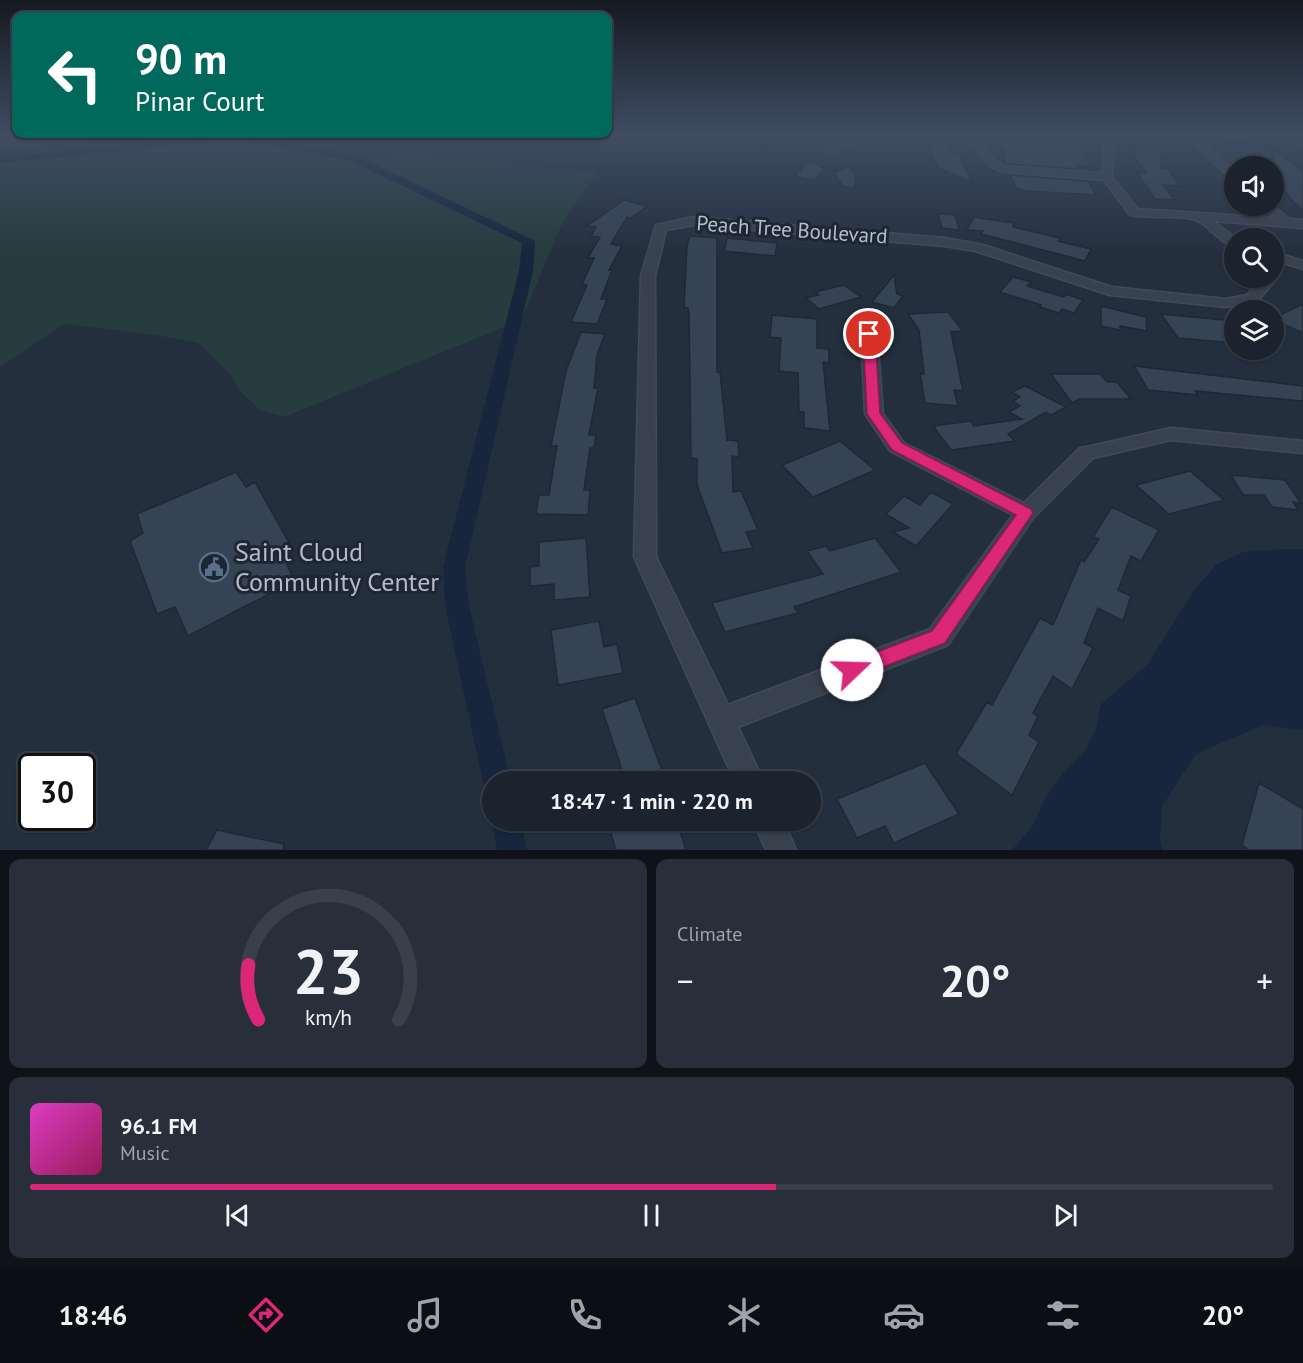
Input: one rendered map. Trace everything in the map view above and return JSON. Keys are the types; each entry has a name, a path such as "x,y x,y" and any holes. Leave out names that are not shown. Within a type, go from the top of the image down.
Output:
{"street":[{"path":"1077,175 1107,177 1134,212 1303,224"},
{"path":"1278,216 1286,223"},
{"path":"1200,217 1224,239"},
{"name":"Peach Tree Boulevard","path":"745,771 645,557 648,276 660,228 675,223 694,221 945,242 978,248 1110,291 1226,303 1252,299 1261,288"},
{"path":"1284,259 1303,265"},
{"path":"869,334 874,414 897,447 1026,513"},
{"path":"723,720 939,637 1026,513 1087,453 1171,434 1303,447"},
{"path":"773,831 781,850"}],"green space":[{"path":"0,175 595,175 561,226 521,320 284,417 260,410 241,392 232,376 199,343 156,335 64,324 0,367"}],"water":[{"path":"1303,549 1303,730 1263,725 1196,754 1162,806 1160,840 1162,850 1012,850 1034,824 1044,800 1062,774 1084,752 1096,728 1101,704 1147,665 1195,589 1216,565 1243,552"}],"building":[{"path":"796,175 819,175 814,180 795,176"},
{"path":"836,175 855,175 855,188 843,186"},
{"path":"954,175 968,175 972,182"},
{"path":"1010,175 1088,181 1096,195 1026,191 1016,188"},
{"path":"1138,175 1172,175 1181,186 1163,185 1175,200 1155,199"},
{"path":"1284,175 1303,175 1303,210 1284,189"},
{"path":"624,200 647,206 631,218 627,217 611,244 622,246 609,270 612,270 601,299 607,299 597,324 571,322 587,285 582,284 594,258 588,258 600,237 591,236 596,227 587,226"},
{"path":"938,214 955,215 959,230 942,228"},
{"path":"974,217 1014,223 1013,227 1060,238 1058,241 1091,249 1085,261 981,234 983,231 967,230"},
{"path":"690,236 717,238 717,372 720,372 727,440 738,441 739,457 732,456 733,492 741,491 758,530 746,532 753,548 722,553 697,485 697,459 691,458 689,313 688,308 684,307 687,245"},
{"path":"727,238 777,243 775,256 724,251"},
{"path":"894,275 897,294 903,296 894,308 872,302"},
{"path":"1013,277 1031,282 1027,286 1083,300 1074,313 1062,309 1059,313 1040,307 1041,305 1000,292"},
{"path":"844,285 861,297 819,309 806,298 819,295 815,292"},
{"path":"1303,304 1303,333 1284,324 1284,313"},
{"path":"1101,306 1146,317 1147,331 1120,326 1120,330 1101,326"},
{"path":"948,312 963,331 951,332 963,391 954,390 958,406 925,403 920,373 924,374 919,330 908,314"},
{"path":"1161,314 1224,320 1224,342 1178,338"},
{"path":"772,315 817,319 817,348 829,349 829,363 823,362 830,431 804,428 804,412 799,412 798,373 779,371 781,338 770,337"},
{"path":"581,332 605,334 597,355 594,388 598,388 589,435 596,435 594,448 590,448 584,490 590,490 588,515 536,514 539,495 549,495 557,446 551,446 566,371"},
{"path":"1134,366 1303,386 1303,401 1195,391 1198,395 1148,390"},
{"path":"1051,374 1100,374 1107,382 1117,382 1131,399 1079,399 1072,403"},
{"path":"1025,386 1066,407 1051,415 1046,412 1008,434 1015,441 951,450 933,426 971,421 974,426 1022,419 1009,412 1020,406 1013,401 1020,397 1012,392"},
{"path":"840,441 875,470 813,497 782,465"},
{"path":"1190,471 1224,500 1169,514 1136,485"},
{"name":"Saint Cloud Community Center","path":"236,472 246,487 255,482 291,546 282,552 294,581 188,636 175,607 157,614 130,541 143,533 137,514"},
{"path":"1231,475 1285,480 1301,503 1293,502 1298,510 1272,507 1264,495 1243,495"},
{"path":"931,492 953,504 916,546 893,532 909,528 886,514 904,496 920,505"},
{"path":"1112,507 1159,530 1141,561 1131,556 1118,590 1131,596 1123,621 1098,608 1084,643 1093,648 1072,689 1053,676 1033,713 1038,716 1029,735 1039,742 1012,795 956,754 987,702 992,705 1040,618 1053,625 1081,560 1084,562 1099,539 1093,537"},
{"path":"586,538 590,597 554,600 554,584 530,586 530,567 539,566 539,542"},
{"path":"875,538 901,572 794,607 798,613 725,632 712,603 823,574 807,551 826,546 830,551"},
{"path":"599,621 604,647 617,644 623,673 558,685 551,630"},
{"path":"635,698 662,771 622,771 602,709"},
{"path":"925,763 959,814 894,843 885,826 857,838 837,799"},
{"path":"1259,783 1303,809 1303,850 1249,850 1242,845"},
{"path":"217,830 284,844 283,850 206,850"},
{"path":"610,831 680,831 686,850 616,850"}],"waterway":[{"path":"388,175 529,241 526,271 454,567 457,606 494,771"},
{"path":"508,831 512,850"}],"place":[{"name":"Saint Cloud Community Center","path":"214,567"}],"route":[{"path":"852,670 939,637 1026,513 897,447 874,414 869,334"}]}
